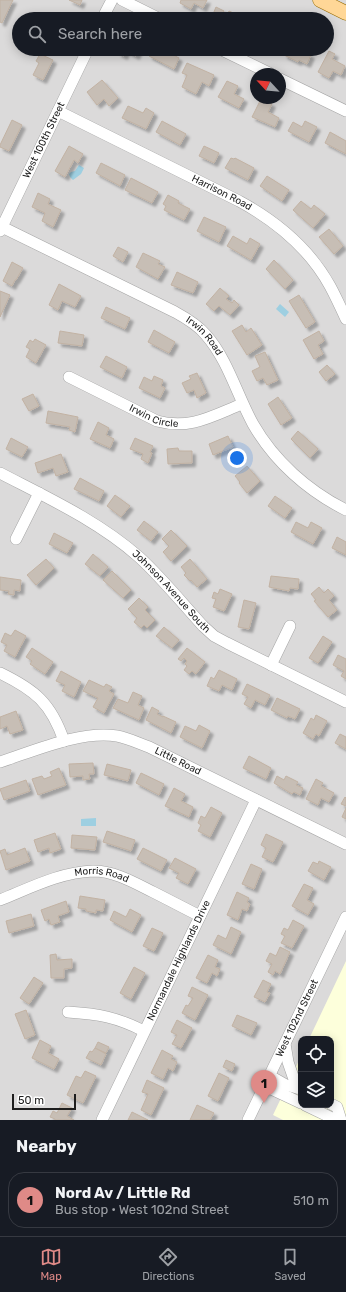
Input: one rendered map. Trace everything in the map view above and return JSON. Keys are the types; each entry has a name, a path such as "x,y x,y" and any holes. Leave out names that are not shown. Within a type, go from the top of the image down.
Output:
{"main road":[{"path":"320,0 346,13"}],"street":[{"path":"106,12 112,0"},
{"path":"122,0 146,12"},
{"name":"West 100th Street","path":"1,229 85,56"},
{"path":"234,56 259,68"},
{"path":"286,82 346,111"},
{"name":"Harrison Road","path":"58,111 232,197 261,213 286,232 316,265 330,286 346,319"},
{"name":"Irwin Road","path":"1,229 175,312 192,322 206,335 218,350 242,404 264,441 283,464 302,481 321,496 346,510"},
{"name":"Irwin Circle","path":"69,377 157,421 169,424 192,423 242,404"},
{"name":"Johnson Avenue South","path":"0,473 90,520 116,538 134,552 214,636 346,702"},
{"path":"16,539 40,493"},
{"path":"271,665 290,626"},
{"path":"0,673 32,690 53,716 64,741"},
{"name":"Little Road","path":"0,762 81,737 98,735 115,736 133,740 346,844"},
{"name":"Normandale Highlands Drive","path":"102,1120 256,800"},
{"name":"Morris Road","path":"0,900 60,877 95,871 112,874 129,880 200,916"},
{"name":"West 102nd Street","path":"248,1120 346,917"},
{"path":"68,1012 102,1015 115,1018 144,1031"},
{"path":"285,1044 288,1062 298,1087"},
{"path":"267,1081 286,1084 298,1089"},
{"path":"267,1081 298,1101"},
{"path":"334,1106 337,1107 340,1115"},
{"path":"316,1108 340,1115"}],"shaded area":[{"path":"0,0 346,0 346,1120 0,1120"},
{"path":"346,961 346,1120 283,1120 273,1115 298,1062 298,1108 334,1108 334,1036 310,1036"}],"water":[{"path":"79,165 84,168 81,174 73,180 69,174 75,171"},
{"path":"280,304 289,312 285,317 276,309"},
{"path":"96,818 96,826 81,826 81,819"}],"building":[{"path":"0,0 13,0 2,23 0,22"},
{"path":"69,0 82,0 80,5"},
{"path":"181,0 207,0 203,8 194,3 191,9 180,3"},
{"path":"216,7 224,11 224,12 214,12"},
{"path":"39,56 44,56 53,60 43,80 33,75 39,63 36,61"},
{"path":"149,56 175,56 179,58 174,69"},
{"path":"286,56 311,56 307,64 299,60 298,62"},
{"path":"326,56 334,56 332,59 345,66 341,75 333,71 329,78 318,72"},
{"path":"187,63 214,75 209,86 202,82 196,94 182,87 187,75 182,73"},
{"path":"102,80 118,98 109,106 104,99 97,105 87,92"},
{"path":"227,81 238,86 234,94 244,99 239,108 218,97"},
{"path":"258,104 272,104 268,112 279,118 275,127 252,117"},
{"path":"128,106 143,113 146,108 154,113 146,129 122,118"},
{"path":"12,120 22,125 9,151 0,147 0,145"},
{"path":"162,121 186,134 180,145 156,132"},
{"path":"305,121 317,127 309,142 288,131 293,122 302,127"},
{"path":"330,132 346,141 346,154 325,143"},
{"path":"69,146 83,154 78,163 74,160 65,177 55,171"},
{"path":"204,146 219,153 214,163 199,156"},
{"path":"231,158 235,158 254,168 248,180 225,168"},
{"path":"101,163 125,175 120,186 96,173"},
{"path":"267,176 289,190 282,201 260,186"},
{"path":"131,178 158,192 152,203 125,190"},
{"path":"38,193 50,199 48,204 61,210 53,227 42,221 45,213 32,207"},
{"path":"168,195 179,201 178,203 190,209 184,220 164,210 166,206 163,204"},
{"path":"301,201 311,209 314,205 325,214 313,228 293,210"},
{"path":"204,217 226,227 219,242 197,231"},
{"path":"329,229 343,246 334,254 319,237"},
{"path":"233,236 247,244 250,238 260,244 251,260 227,246"},
{"path":"118,247 128,252 123,262 113,256"},
{"path":"143,253 160,261 158,264 165,267 158,279 136,267"},
{"path":"274,260 293,280 285,289 266,269"},
{"path":"12,262 23,268 12,286 3,281"},
{"path":"177,272 198,282 193,293 171,285"},
{"path":"59,284 81,296 75,307 62,301 58,310 49,305"},
{"path":"220,288 229,296 226,299 232,303 234,300 239,305 230,315 219,306 214,311 206,304"},
{"path":"0,291 10,295 0,317"},
{"path":"299,295 315,322 306,328 289,301"},
{"path":"106,307 130,318 125,329 101,318"},
{"path":"242,325 246,332 251,328 262,345 247,355 232,331"},
{"path":"154,330 175,342 169,353 148,342"},
{"path":"60,331 84,335 82,346 58,343"},
{"path":"319,331 324,341 318,345 323,354 314,359 303,340"},
{"path":"35,339 46,345 36,363 26,357 30,349 26,347 30,340 33,342"},
{"path":"265,352 278,380 267,385 263,378 257,381 252,371 260,367 255,356"},
{"path":"106,356 127,367 122,378 100,367"},
{"path":"327,365 335,374 326,381 319,372"},
{"path":"197,373 206,393 197,398 194,390 187,393 182,383 191,379 189,376"},
{"path":"154,376 163,380 161,386 165,388 160,398 139,388 144,377 152,381"},
{"path":"33,394 39,406 29,411 22,399"},
{"path":"278,397 292,418 281,425 268,404"},
{"path":"48,411 78,417 75,432 69,430 70,427 46,423"},
{"path":"98,422 109,428 106,435 114,439 110,448 90,439"},
{"path":"298,431 318,449 310,458 291,439"},
{"path":"228,436 233,447 213,455 209,444"},
{"path":"11,438 28,447 22,457 6,449"},
{"path":"135,438 153,446 148,463 141,459 143,454 130,449"},
{"path":"178,448 179,451 192,451 192,463 168,464 167,449"},
{"path":"61,454 68,472 56,476 53,468 38,473 35,463"},
{"path":"247,466 260,481 247,493 235,476"},
{"path":"80,478 104,491 99,501 74,489"},
{"path":"115,495 130,506 121,517 107,506"},
{"path":"275,496 292,508 285,518 268,506"},
{"path":"144,521 158,532 151,541 137,530"},
{"path":"296,522 308,528 311,522 322,528 313,544 291,532"},
{"path":"171,530 187,546 171,561 163,552 169,546 162,539"},
{"path":"54,533 73,543 67,553 49,544"},
{"path":"337,537 346,542 346,555 332,548"},
{"path":"93,554 108,567 100,576 85,564"},
{"path":"46,559 54,568 36,585 27,575"},
{"path":"190,559 207,579 197,587 184,575 186,573 181,567"},
{"path":"112,571 131,590 123,598 103,580"},
{"path":"271,576 299,579 298,589 290,588 289,591 269,587"},
{"path":"0,577 21,580 20,591 14,590 14,595 8,594 9,591 0,590"},
{"path":"319,587 324,593 328,589 334,596 329,600 337,610 328,617 314,601 316,600 311,594"},
{"path":"220,589 232,594 224,611 213,607 216,599 212,598 214,592 218,594"},
{"path":"139,598 148,607 145,610 155,620 147,628 144,625 141,628 134,622 137,618 128,609"},
{"path":"244,600 256,603 249,629 238,627"},
{"path":"164,627 179,640 172,648 156,636"},
{"path":"15,630 26,636 15,657 4,651 7,645 1,642 5,633 11,636"},
{"path":"323,636 332,642 318,663 309,658"},
{"path":"32,648 53,662 45,674 30,664 32,661 26,657"},
{"path":"187,648 205,662 196,674 192,671 189,674 184,670 187,666 185,664 187,661 184,658 181,661 178,659"},
{"path":"338,655 346,659 346,679 341,676 344,671 333,665"},
{"path":"219,670 237,679 232,690 222,685 219,691 207,686 211,677 214,679"},
{"path":"61,671 81,682 74,697 62,691 65,685 56,681"},
{"path":"89,680 104,687 106,684 112,687 109,691 114,694 104,713 93,707 98,698 83,691"},
{"path":"247,684 270,695 265,705 255,700 251,708 244,704 248,697 242,694"},
{"path":"133,692 142,696 138,705 144,708 139,720 113,708 118,699 128,703"},
{"path":"277,698 300,709 295,719 288,716 287,718 271,710"},
{"path":"152,707 159,711 157,714 176,722 171,733 146,720"},
{"path":"16,711 23,730 10,734 7,726 0,729 0,717"},
{"path":"316,715 327,721 319,736 316,734 313,739 303,733 311,718 314,720"},
{"path":"199,725 210,731 202,748 180,737 185,726 196,731"},
{"path":"340,734 346,737 346,749 335,743"},
{"path":"249,756 271,768 266,779 243,768"},
{"path":"93,763 94,774 89,774 90,779 83,780 83,776 70,777 69,764"},
{"path":"107,764 131,770 128,781 104,775"},
{"path":"59,768 66,785 38,795 32,779 42,776 44,779 52,776 50,772"},
{"path":"141,773 164,784 159,795 136,783"},
{"path":"277,776 284,780 286,776 298,782 296,785 303,788 300,795 294,792 292,794 274,783"},
{"path":"316,779 323,783 321,786 334,793 329,802 321,798 318,805 306,799"},
{"path":"26,780 30,791 4,800 0,789"},
{"path":"174,788 185,794 181,801 193,807 189,817 165,806"},
{"path":"345,797 346,798 346,806 341,804"},
{"path":"211,807 222,813 210,837 198,831 201,825 198,823 201,816 205,818"},
{"path":"346,808 346,819 342,817"},
{"path":"107,831 135,840 131,851 103,842"},
{"path":"55,833 61,849 50,853 49,848 38,852 34,840"},
{"path":"266,834 283,842 273,862 262,857 266,848 261,845"},
{"path":"72,835 97,837 95,850 71,848"},
{"path":"25,848 30,861 6,870 0,851 5,849 7,855"},
{"path":"143,848 167,860 161,871 137,859"},
{"path":"175,858 196,869 188,884 176,878 179,873 169,868"},
{"path":"319,861 331,867 324,880 308,871 313,862 318,864"},
{"path":"251,864 262,869 254,889 242,884"},
{"path":"304,884 313,888 307,900 314,904 308,915 292,906"},
{"path":"237,892 249,898 247,902 250,904 247,911 242,909 238,920 227,915"},
{"path":"80,896 105,900 103,911 96,910 96,913 78,908"},
{"path":"66,901 69,912 58,916 60,922 51,925 49,919 45,921 41,910"},
{"path":"130,909 141,915 132,932 110,920 114,911 126,917"},
{"path":"31,914 34,926 9,933 6,921"},
{"path":"293,920 304,926 292,948 281,943 285,936 281,934 284,928 288,930"},
{"path":"231,927 241,932 231,954 213,945 218,935 226,939"},
{"path":"152,928 163,933 154,951 143,946"},
{"path":"280,947 290,952 280,974 275,971 273,975 268,972 272,964 266,961 270,953 276,956"},
{"path":"56,954 57,960 72,959 72,968 64,969 64,978 51,978 50,955"},
{"path":"208,955 218,960 215,967 220,969 217,976 212,973 207,983 196,978"},
{"path":"134,967 145,973 131,999 120,993"},
{"path":"34,977 43,983 29,1004 20,998"},
{"path":"263,980 271,984 267,992 270,993 265,1002 254,997"},
{"path":"192,987 208,995 195,1020 182,1013 186,1005 188,1006 193,998 188,996"},
{"path":"26,1010 35,1035 25,1039 15,1014"},
{"path":"237,1015 257,1023 251,1035 232,1026"},
{"path":"177,1020 192,1028 181,1048 172,1044 177,1035 171,1032"},
{"path":"40,1040 51,1046 48,1053 59,1059 54,1069 32,1058"},
{"path":"98,1042 109,1047 106,1053 95,1048"},
{"path":"95,1048 106,1054 101,1065 86,1058 90,1051 92,1052"},
{"path":"162,1050 173,1056 171,1059 177,1062 173,1071 168,1068 163,1079 151,1073"},
{"path":"226,1060 235,1064 232,1071 223,1067"},
{"path":"85,1071 96,1076 83,1103 67,1095 76,1076 81,1078"},
{"path":"219,1073 229,1078 218,1101 208,1096"},
{"path":"147,1080 164,1088 151,1115 141,1110 148,1094 142,1092"},
{"path":"62,1103 72,1108 67,1116 74,1120 55,1120 50,1117 53,1111 57,1113"},
{"path":"197,1105 214,1113 210,1120 190,1120"},
{"path":"132,1112 148,1120 128,1120"}],"place":[{"name":"Nord Av / Little Rd","path":"264,1103"}]}
